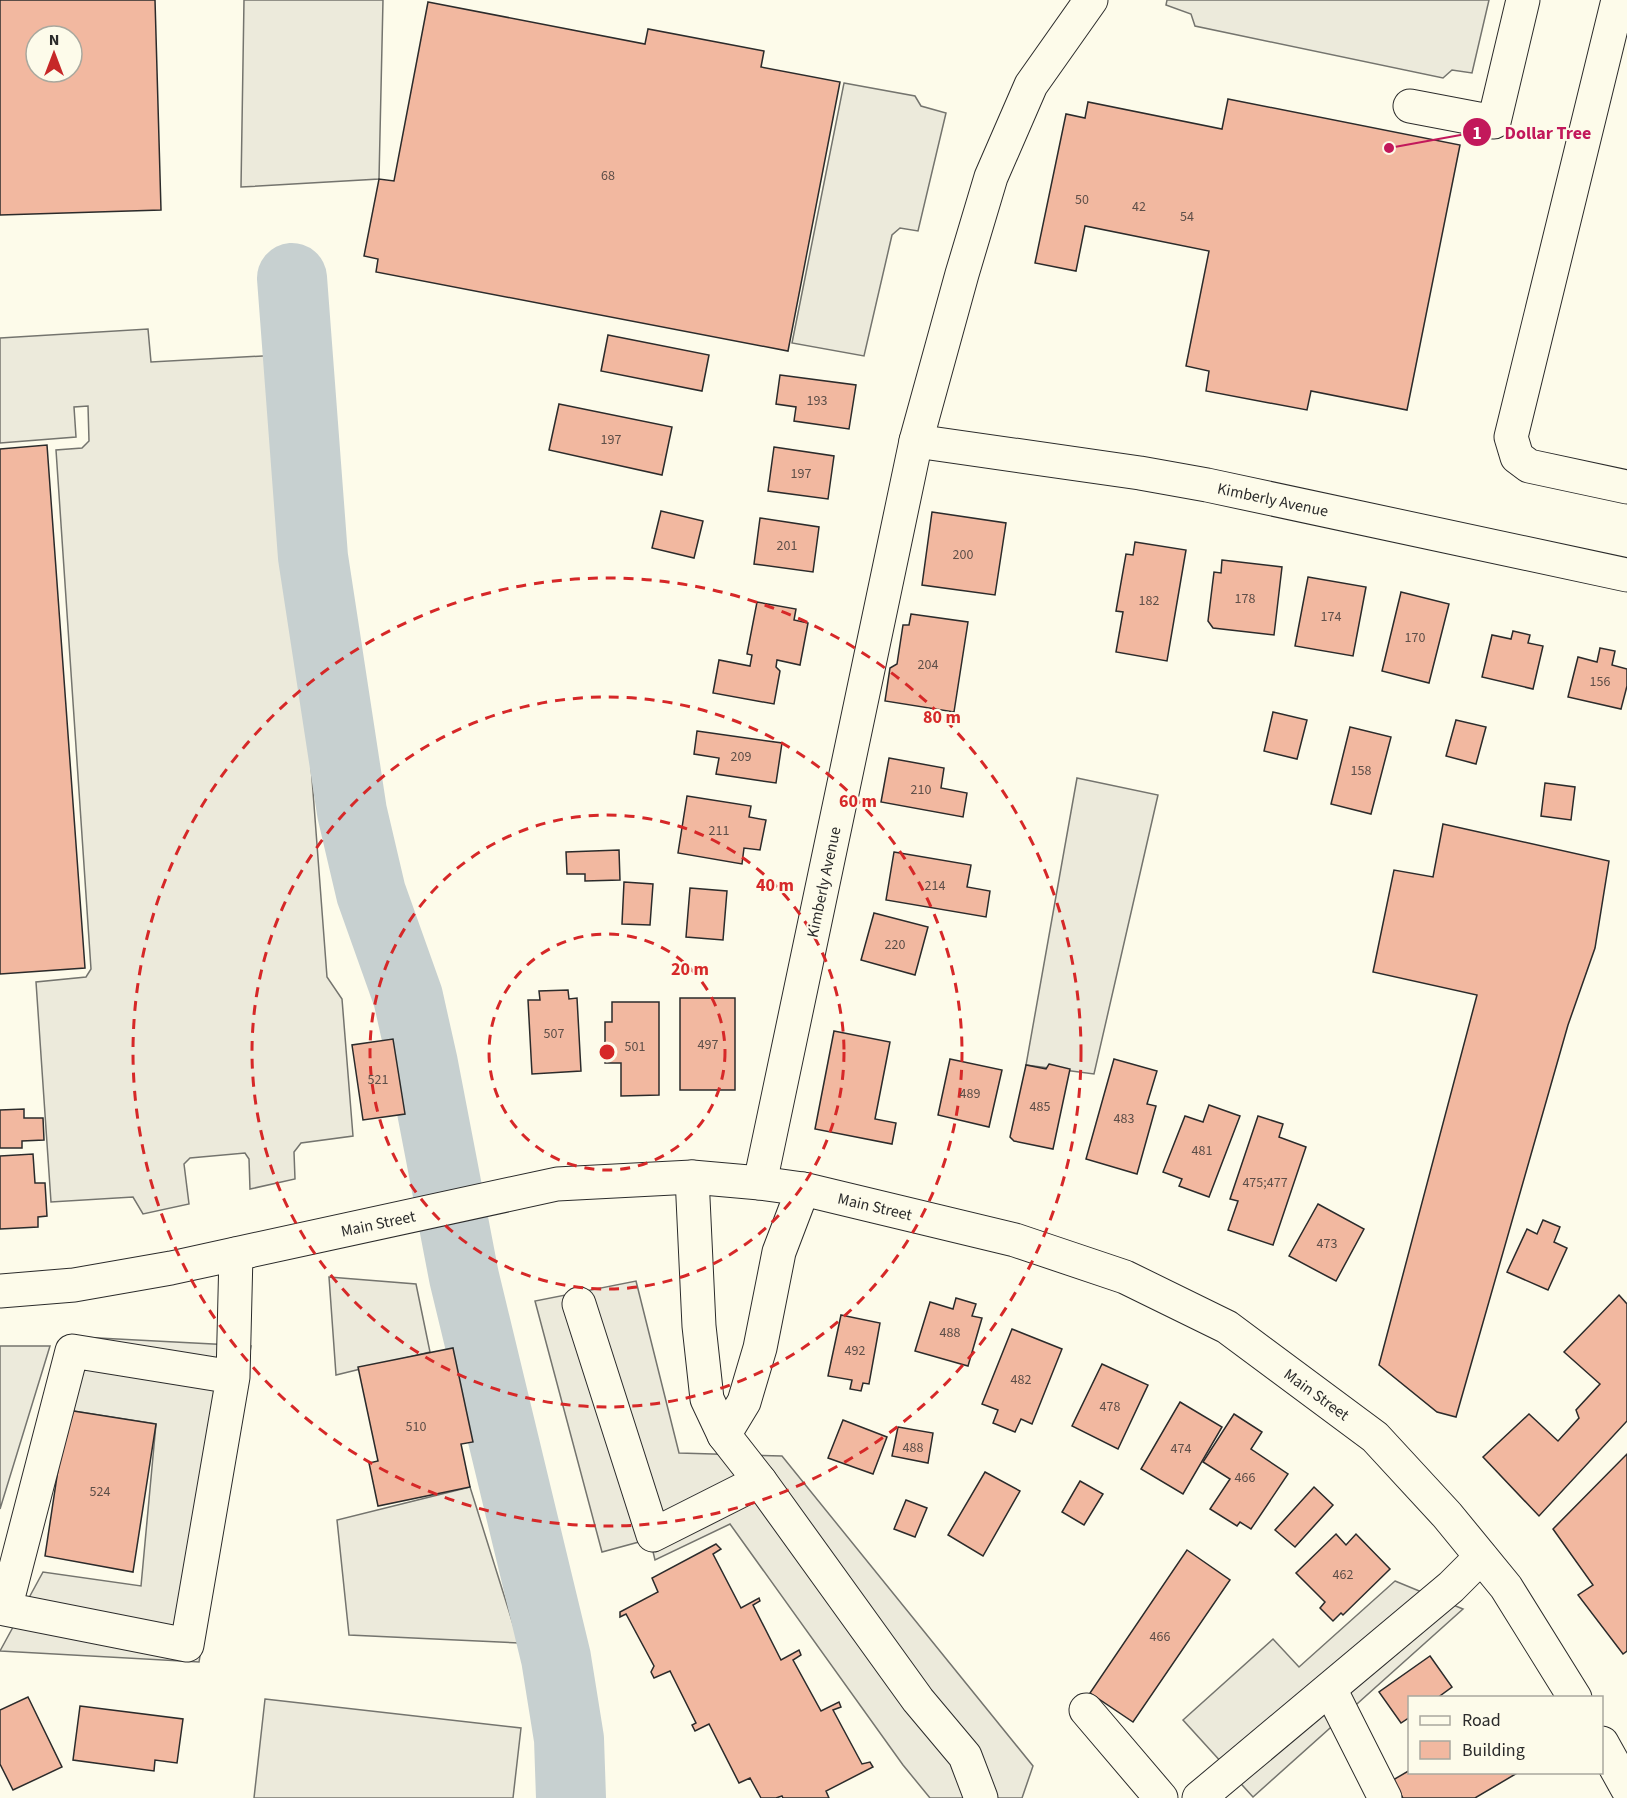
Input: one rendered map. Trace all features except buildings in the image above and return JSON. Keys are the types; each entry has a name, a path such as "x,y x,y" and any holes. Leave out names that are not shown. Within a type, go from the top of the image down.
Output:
{"street":[{"name":"Kimberly Avenue","path":"760,1183 916,441 991,177 1031,85 1090,0"},
{"path":"1410,106 1494,122 1523,0"},
{"path":"1618,0 1511,437 1517,457 1529,466 1627,487"},
{"name":"Kimberly Avenue","path":"916,441 1196,483 1627,575"},
{"path":"692,1178 699,1326 707,1398 724,1435 760,1481 918,1700 965,1756 981,1798"},
{"name":"Main Street","path":"0,1290 74,1285 236,1254 557,1184 692,1178 760,1183 803,1189 1015,1240 1125,1277 1227,1327 1375,1437 1447,1515 1506,1587 1574,1696"},
{"path":"724,1435 744,1402 760,1348 779,1252 803,1189"},
{"path":"233,1377 72,1351 5,1609 187,1645 233,1377 236,1254"},
{"path":"579,1304 653,1535 760,1481"},
{"path":"1199,1798 1451,1587 1481,1557"},
{"path":"1330,1689 1384,1798"},
{"path":"1086,1710 1161,1798"},
{"path":"1603,1745 1627,1788"}],"shaded area":[{"path":"244,0 383,0 379,179 241,187"},
{"path":"1167,0 1489,0 1472,73 1452,70 1443,78 1195,26 1191,14 1166,5"},
{"path":"844,83 915,96 921,106 946,113 918,231 900,228 892,235 864,356 792,343"},
{"path":"148,329 151,362 280,355 327,977 342,999 353,1136 301,1143 294,1152 295,1179 250,1189 249,1159 245,1153 190,1158 184,1164 189,1204 143,1214 133,1197 51,1202 36,982 86,977 91,969 56,450 82,448 89,441 88,406 74,407 76,437 0,443 0,338"},
{"path":"1077,778 1158,795 1094,1074 1026,1065"},
{"path":"329,1277 416,1284 430,1352 336,1375"},
{"path":"636,1281 679,1453 782,1456 1033,1766 1022,1798 930,1798 903,1765 730,1524 655,1560 650,1539 602,1552 535,1301"},
{"path":"79,1337 251,1346 199,1662 0,1651 43,1572 141,1586 156,1424 67,1410"},
{"path":"0,1346 50,1346 0,1509"},
{"path":"470,1487 519,1643 349,1635 337,1520"},
{"path":"1395,1581 1463,1609 1253,1797 1183,1720 1273,1639 1299,1667"},
{"path":"265,1699 521,1728 513,1798 254,1798"}],"waterway":[{"path":"292,278 313,557 352,812 371,893 408,997 464,1277 556,1658 569,1739 571,1798"}],"place":[{"name":"Dollar Tree","path":"1389,148"}]}
